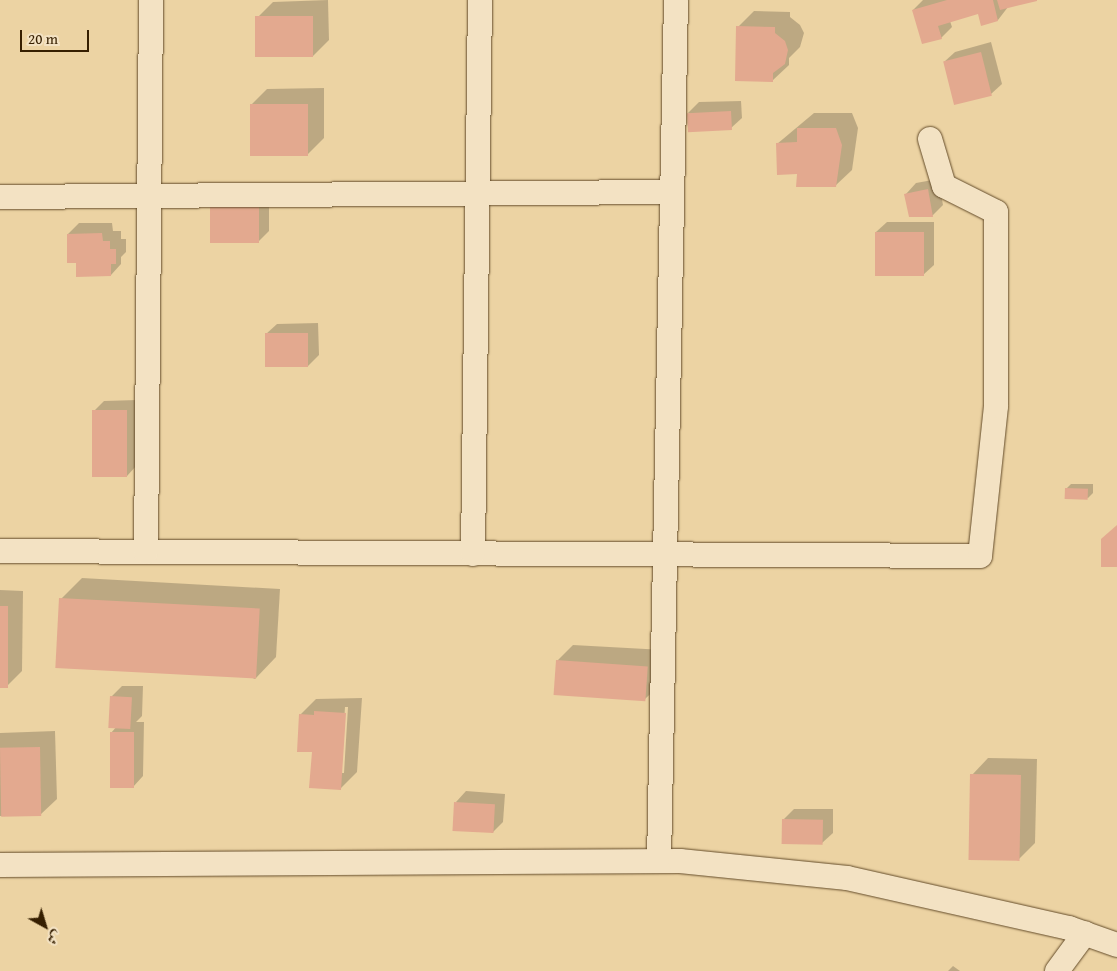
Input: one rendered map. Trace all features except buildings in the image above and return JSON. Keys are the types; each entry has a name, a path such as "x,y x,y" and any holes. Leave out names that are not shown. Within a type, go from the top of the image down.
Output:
{"street":[{"path":"146,552 152,0"},
{"path":"473,554 480,0"},
{"path":"659,861 676,0"},
{"path":"0,551 980,556 996,406 996,212 944,186 930,139"},
{"path":"0,197 672,192"},
{"path":"0,865 659,861 847,878 1085,933 1117,945"},
{"path":"1057,971 1085,933"}]}
